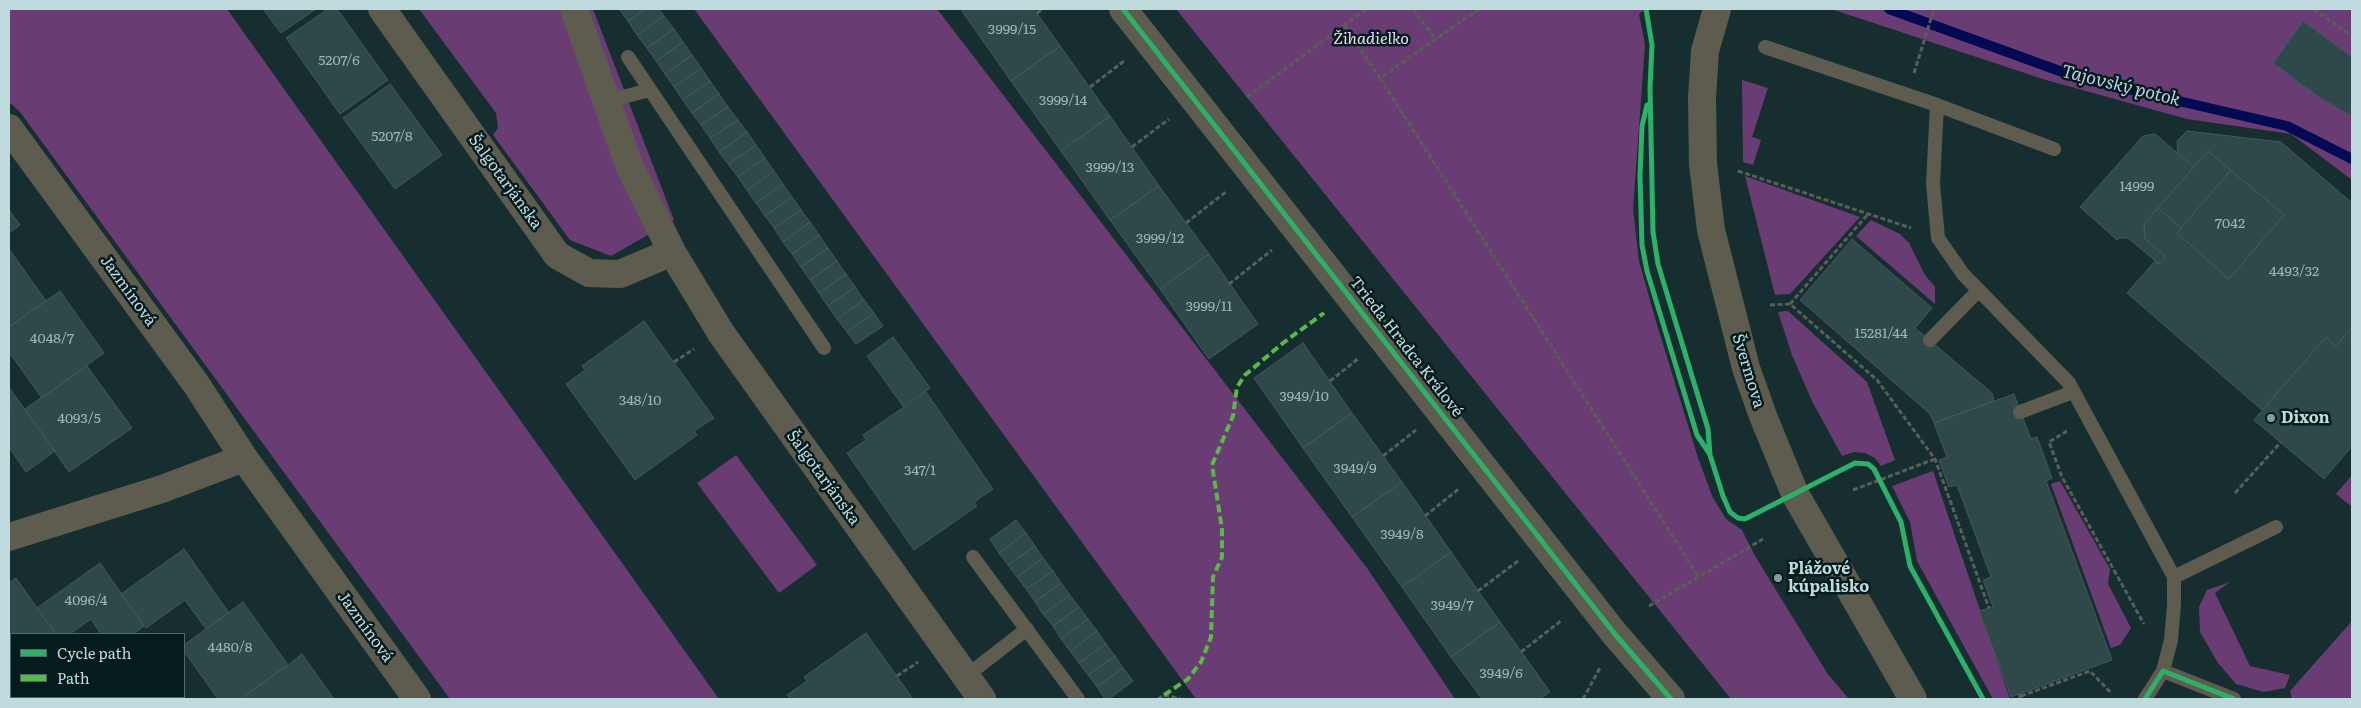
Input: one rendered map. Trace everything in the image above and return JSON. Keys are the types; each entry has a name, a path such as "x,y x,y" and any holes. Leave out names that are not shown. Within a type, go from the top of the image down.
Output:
{"street":[{"name":"Šalgotarjánska","path":"382,9 557,255 588,273 620,274 672,252"},
{"name":"Šalgotarjánska","path":"574,9 629,165 672,252 726,340 982,699"},
{"name":"Trieda Hradca Králové","path":"1123,9 1614,633 1671,699"},
{"name":"Švermova","path":"1716,9 1705,51 1702,98 1703,164 1711,230 1744,360 1762,416 1795,494 1914,699"},
{"name":"Jazmínová","path":"9,128 196,384 244,458 417,699"},
{"path":"9,537 162,489 244,458"}],"lane":[{"path":"1765,47 1937,105 2054,149"},
{"path":"628,57 824,348"},
{"path":"607,101 650,90"},
{"path":"1937,105 1933,184 1938,238 1963,274 2069,383 2174,577 2171,640 2163,670 2145,699"},
{"path":"1930,340 1979,290"},
{"path":"2020,412 2074,392"},
{"path":"2174,577 2276,527"},
{"path":"973,557 1078,699"},
{"path":"966,676 1027,629"},
{"path":"2163,670 2234,699"}],"path":[{"path":"1037,13 1043,9"},
{"path":"1247,97 1366,9"},
{"path":"1413,9 1436,40"},
{"path":"1380,78 1479,9"},
{"path":"1923,45 1934,9"},
{"path":"2314,9 2352,36"},
{"path":"1344,25 1548,339 1698,576"},
{"path":"1090,87 1124,62"},
{"path":"1132,147 1170,118"},
{"path":"1738,170 1911,228"},
{"path":"1186,223 1227,192"},
{"path":"1790,304 1868,214"},
{"path":"1229,284 1273,249"},
{"path":"1770,305 1790,304 1878,380 1935,459 1988,608"},
{"path":"674,362 694,349"},
{"path":"1330,381 1360,358"},
{"path":"2054,399 2068,430 2049,442 2062,477 2144,624"},
{"path":"1383,456 1417,430"},
{"path":"2235,493 2280,442"},
{"path":"1853,490 1878,477 1935,459"},
{"path":"1878,477 1884,488"},
{"path":"1425,516 1462,486"},
{"path":"1649,606 1764,539"},
{"path":"1478,591 1520,559"},
{"path":"1522,652 1566,617"},
{"path":"1583,699 1602,663"},
{"path":"897,676 909,668"},
{"path":"2021,697 2090,671 2112,694"},
{"path":"1158,699 1164,695 1181,699"},
{"path":"1164,695 1168,699"}],"green space":[{"path":"9,9 227,9 719,699 450,699 20,112 9,102"},
{"path":"419,9 593,9 674,220 611,256 570,240 493,135 498,128 496,113"},
{"path":"694,9 937,9 1367,568 1455,699 1196,699"},
{"name":"Žihadielko","path":"1176,9 1646,9 1639,14 1645,45 1633,209 1639,261 1655,318 1698,458 1713,498 1726,519 1742,530 1755,556 1827,673 1849,699 1731,699"},
{"path":"1831,9 2352,9 2352,180 2291,134 2187,119 2046,80"},
{"path":"1742,80 1768,88 1752,137 1761,140 1753,165 1743,162"},
{"path":"1745,176 1860,217 1790,294 1775,295"},
{"path":"1871,220 1900,234 1909,243 1925,275 1935,287 1935,304 1856,236"},
{"path":"1788,311 1867,382 1895,460 1881,466 1875,458 1865,453 1854,452 1842,456 1812,401 1792,355 1778,312"},
{"path":"736,455 817,565 779,593 697,483"},
{"path":"1933,471 2010,699 1993,699 1917,561 1910,522 1892,486"},
{"path":"2352,475 2352,507 2336,494"},
{"path":"2060,481 2110,569 2108,584 2131,628 2120,645 2111,648 2051,484"},
{"path":"2230,582 2215,593 2250,666 2290,675 2285,688 2264,692 2236,684 2218,663 2200,632 2199,607 2207,590"},
{"path":"2352,621 2352,699 2292,699 2290,691"}],"building":[{"path":"263,9 316,9 281,33"},
{"path":"328,9 337,9 388,80 340,114 286,38"},
{"path":"619,9 646,9 628,21"},
{"path":"646,9 659,9 664,16 637,35 628,21"},
{"path":"965,9 1034,9 1060,46 1011,81 962,11"},
{"path":"664,16 674,29 647,48 637,35"},
{"path":"2303,21 2352,57 2352,116 2320,98 2273,63"},
{"path":"674,29 683,42 656,61 647,48"},
{"path":"683,42 692,55 665,74 656,61"},
{"path":"1060,46 1110,116 1061,151 1011,81"},
{"path":"692,55 701,68 674,87 665,74"},
{"path":"701,68 710,81 683,100 674,87"},
{"path":"710,81 719,94 692,113 683,100"},
{"path":"390,84 442,155 395,189 343,118"},
{"path":"719,94 728,107 701,125 692,113"},
{"path":"728,107 738,120 710,138 701,125"},
{"path":"1110,116 1159,186 1110,220 1061,151"},
{"path":"738,120 747,132 719,152 710,138"},
{"path":"2187,131 2281,142 2352,203 2352,327 2336,346 2326,337 2262,410 2127,293 2155,261 2159,264 2166,257 2145,239 2144,224 2158,208 2181,228 2177,233 2229,279 2284,215 2208,151 2194,167 2178,154 2177,141"},
{"path":"747,132 756,145 728,164 719,152"},
{"path":"2155,134 2194,167 2144,224 2145,239 2166,257 2159,264 2128,238 2119,238 2117,240 2080,207 2143,136"},
{"path":"756,145 765,158 738,177 728,164"},
{"path":"2208,151 2231,170 2181,228 2158,208"},
{"path":"765,158 774,171 747,190 738,177"},
{"path":"2231,170 2284,215 2229,279 2177,233"},
{"path":"774,171 783,184 756,203 747,190"},
{"path":"783,184 792,197 765,216 756,203"},
{"path":"1159,186 1209,254 1160,289 1110,220"},
{"path":"792,197 801,210 774,228 765,216"},
{"path":"9,210 20,225 9,233"},
{"path":"801,210 810,222 783,242 774,228"},
{"path":"810,222 819,235 792,254 783,242"},
{"path":"819,235 828,248 801,267 792,254"},
{"path":"1852,239 1932,308 1915,328 1992,393 1994,401 1934,423 1930,414 1800,300"},
{"path":"828,248 837,261 810,280 801,267"},
{"path":"9,249 46,301 9,327"},
{"path":"1209,254 1258,324 1209,359 1160,289"},
{"path":"837,261 846,274 819,293 810,280"},
{"path":"846,274 855,287 828,306 819,293"},
{"path":"855,287 864,300 837,319 828,306"},
{"path":"60,291 104,353 42,398 9,352 9,327"},
{"path":"864,300 874,313 847,332 837,319"},
{"path":"874,313 883,326 856,344 847,332"},
{"path":"644,321 714,418 694,431 697,435 635,480 566,384 585,370 582,366"},
{"path":"2352,327 2352,446 2324,479 2254,420 2326,337 2336,346"},
{"path":"893,337 930,388 903,406 867,356"},
{"path":"1303,343 1352,413 1303,448 1254,378"},
{"path":"87,366 132,428 69,472 25,409"},
{"path":"10,389 55,451 26,472 9,447"},
{"path":"926,392 993,489 974,502 977,506 914,550 847,453 866,440 863,435"},
{"path":"2014,394 2031,439 2037,437 2052,478 2046,481 2112,660 2011,697 1979,611 1993,607 1983,580 1991,577 1957,485 1949,487 1939,460 1947,457 1934,423"},
{"path":"1352,413 1402,482 1352,517 1303,448"},
{"path":"1402,482 1451,552 1402,587 1352,517"},
{"path":"1016,520 1026,533 999,553 990,539"},
{"path":"1026,533 1035,546 1008,565 999,553"},
{"path":"1035,546 1043,558 1017,577 1008,565"},
{"path":"184,549 229,613 206,629 185,600 146,628 121,594"},
{"path":"1451,552 1500,622 1451,657 1402,587"},
{"path":"1043,558 1053,571 1026,589 1017,577"},
{"path":"100,563 144,626 134,633 100,633 91,619 71,633 55,633 37,608"},
{"path":"1053,571 1061,583 1035,602 1026,589"},
{"path":"16,578 55,633 10,633 10,639 9,583"},
{"path":"1061,583 1070,595 1043,614 1035,602"},
{"path":"1070,595 1079,607 1053,626 1043,614"},
{"path":"243,602 288,665 240,699 218,699 185,652 185,644"},
{"path":"1079,607 1088,619 1061,639 1053,626"},
{"path":"1088,619 1097,631 1070,651 1061,639"},
{"path":"1500,622 1550,692 1539,699 1482,699 1451,657"},
{"path":"1097,631 1106,644 1079,663 1070,651"},
{"path":"866,633 913,699 790,699 787,695 807,681 804,677"},
{"path":"1106,644 1115,656 1088,675 1079,663"},
{"path":"302,654 334,699 240,699 288,665"},
{"path":"1115,656 1123,668 1097,687 1088,675"},
{"path":"1123,668 1133,681 1109,699 1105,699 1097,687"}],"waterway":[{"name":"Tajovský potok","path":"1889,9 2079,78 2287,126 2352,159"}],"marked path":[{"path":"1164,695 1188,679 1201,662 1211,637 1213,577 1222,557 1222,529 1212,465 1233,416 1237,387 1245,375 1283,343 1324,313"}],"cycle path":[{"path":"1123,9 1614,633 1671,699"},
{"path":"1646,9 1652,45 1650,88 1653,232 1658,264 1708,429 1710,455 1730,512 1738,518 1745,519 1855,463 1868,464 1874,469 1901,522 1910,566 1983,699"},
{"path":"1647,105 1642,126 1640,176 1642,245 1647,271 1697,435 1709,453"},
{"path":"2145,699 2163,671 2234,699"}],"place":[{"name":"Dixon","path":"2271,418"},
{"name":"Plážové kúpalisko","path":"1778,578"}]}
